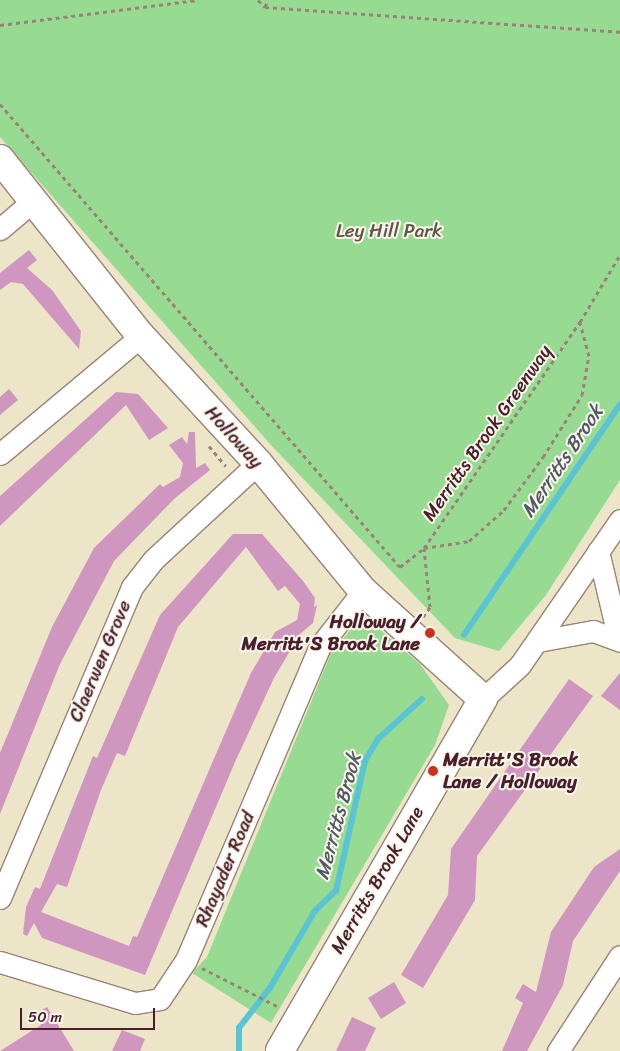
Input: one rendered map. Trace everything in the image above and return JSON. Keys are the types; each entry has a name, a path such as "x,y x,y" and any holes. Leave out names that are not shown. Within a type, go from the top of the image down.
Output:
{"street":[{"name":"Holloway","path":"0,159 141,336 258,463 364,591 483,699"},
{"path":"0,230 33,201"},
{"path":"0,454 141,336"},
{"name":"Claerwen Grove","path":"0,898 132,587 153,560 258,463"},
{"name":"Merritts Brook Lane","path":"280,1051 483,699 514,672 538,641 620,520"},
{"path":"598,551 619,640"},
{"name":"Rhayader Road","path":"0,962 147,1003 160,999 170,988 186,960 320,646 364,591"},
{"path":"538,641 593,631 619,640"},
{"path":"558,1051 620,956"}],"path":[{"path":"0,25 197,0"},
{"path":"258,0 265,8 620,32"},
{"path":"265,8 268,0"},
{"path":"0,104 400,567 424,548 469,541 504,510 543,457 582,395 589,356 580,322"},
{"name":"Merritts Brook Greenway","path":"411,632 430,607 424,548 580,322 620,255"},
{"path":"186,960 278,1007"}],"green space":[{"name":"Ley Hill Park","path":"0,0 620,0 620,480 546,595 499,651 455,638 270,444 0,137"},
{"path":"363,615 420,664 449,705 435,745 271,1023 192,973 207,957 331,653"}],"building":[{"path":"29,250 37,260 27,268 52,290 81,331 79,349 23,284 11,282 0,290 0,273"},
{"path":"9,389 18,400 0,415 0,397"},
{"path":"116,392 138,394 168,428 149,440 126,405 0,526 0,496"},
{"path":"189,432 195,432 196,468 205,463 210,470 174,499 114,561 60,664 0,814 0,753 52,627 94,548 160,484 163,487 180,477 183,463 169,445 182,437 187,444"},
{"path":"233,534 262,534 303,581 315,598 314,607 317,605 313,623 300,634 274,678 235,762 145,975 42,938 34,923 27,936 23,934 26,907 35,887 40,889 93,756 97,758 160,615","holes":["246,547 278,591 285,586 300,604 297,620 275,632 251,673 137,937 133,936 129,946 41,912 57,884 67,887 101,790 117,753 125,756 178,627"]},
{"path":"620,673 620,710 601,696"},
{"path":"569,679 593,696 477,856 475,900 423,988 401,975 448,895 451,849"},
{"path":"620,849 620,871 573,941 563,985 527,1051 502,1051 523,1003 515,998 523,984 536,992 551,932 594,867"},
{"path":"394,982 406,1003 381,1019 368,998"},
{"path":"47,1007 74,1051 0,1051 41,1025 35,1014"},
{"path":"352,1017 376,1028 365,1051 336,1051"},
{"path":"122,1030 145,1039 140,1051 112,1051"}],"waterway":[{"name":"Merritts Brook","path":"464,635 620,405"},
{"name":"Merritts Brook","path":"239,1051 239,1028 270,988 315,911 336,891 365,761 378,739 422,699"}],"place":[{"name":"Holloway / Merritt'S Brook Lane","path":"430,633"},
{"name":"Merritt'S Brook Lane / Holloway","path":"433,771"}]}
